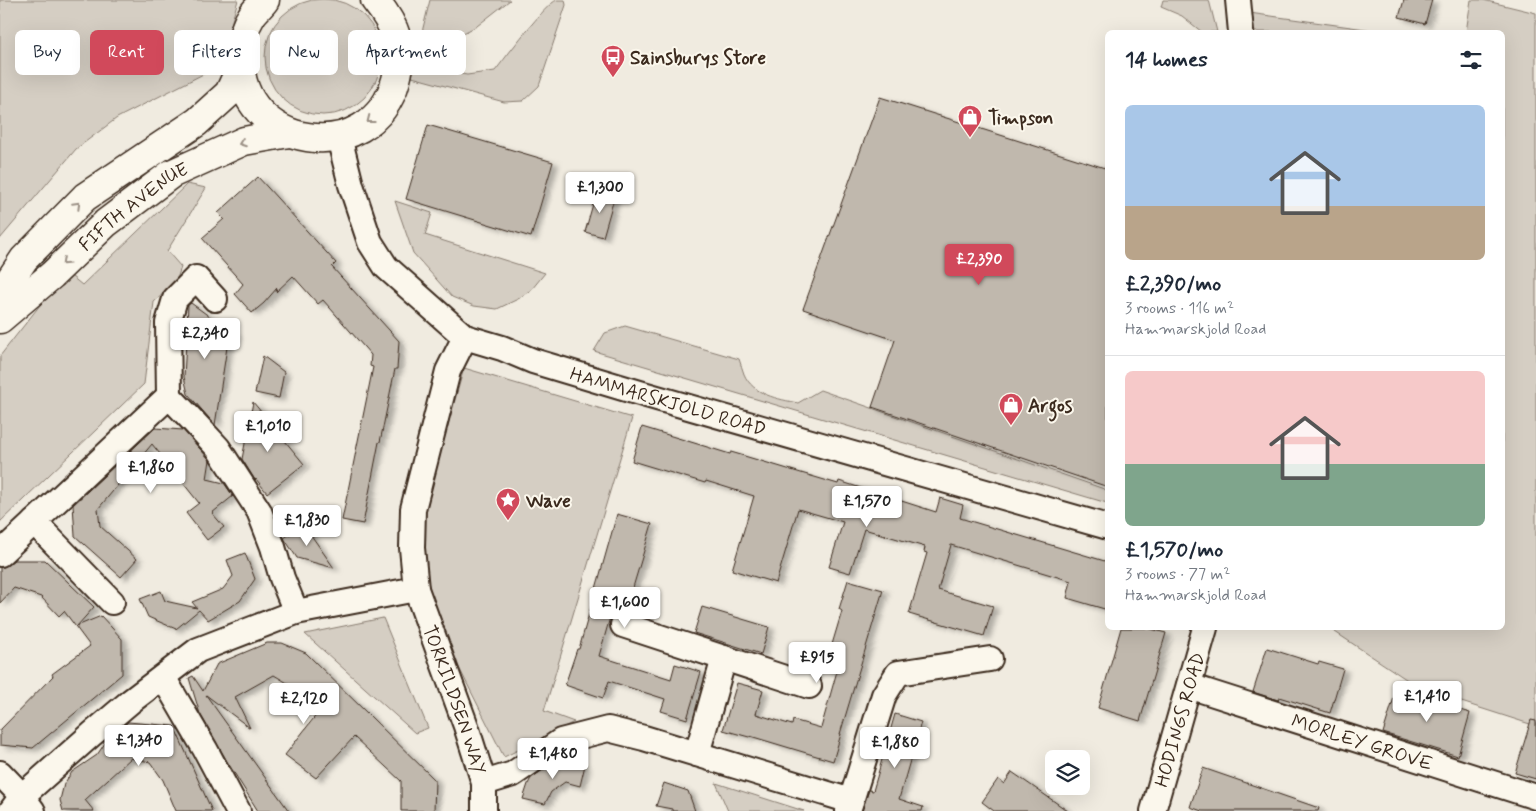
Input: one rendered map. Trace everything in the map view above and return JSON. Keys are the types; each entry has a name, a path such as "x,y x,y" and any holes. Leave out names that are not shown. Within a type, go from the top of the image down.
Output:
{"main road":[{"path":"246,30 250,18 265,0"},
{"path":"242,75 246,90 256,108 271,122 289,133 314,139 339,137 357,130 373,119 384,107 393,92 400,68 399,43 384,5"},
{"name":"FIFTH AVENUE","path":"0,295 24,259 85,197 197,122 230,92 237,75"},
{"name":"FIFTH AVENUE","path":"0,319 52,275 106,223 171,174 244,142 289,133"}],"street":[{"path":"1238,0 1240,30"},
{"name":"HAMMARSKJOLD ROAD","path":"339,137 351,186 370,242 375,251 386,267 465,337 502,348 533,361 643,394 1105,525"},
{"path":"215,299 196,278 175,299 168,323 168,396 218,448 259,511 296,612"},
{"name":"TORKILDSEN WAY","path":"465,337 448,371 413,510 412,548 416,589 466,726 484,783 484,811"},
{"path":"0,554 168,396"},
{"path":"34,522 112,602"},
{"path":"0,774 22,806 131,701 198,650 296,612 416,589"},
{"path":"623,625 809,686"},
{"name":"HODINGS ROAD","path":"1153,811 1204,630"},
{"path":"696,754 724,658"},
{"path":"484,783 513,774 561,741 608,729 696,754 850,806 884,695 898,673 990,659"},
{"path":"163,677 206,749 238,811"},
{"name":"MORLEY GROVE","path":"1189,686 1536,797"}],"shaded area":[{"path":"323,-1 345,3 364,16 374,30 348,30 348,75 378,75 377,79 364,98 345,111 323,115 301,111 282,98 269,79 265,57 270,33 270,75 338,75 338,30 272,30 282,16 301,3"},
{"path":"0,0 238,0 229,30 174,30 174,75 201,75 117,118 76,149 0,239"},
{"path":"430,0 510,0 477,26 466,32 466,30 422,30"},
{"path":"557,0 565,0 566,5 539,86 523,101 504,102 412,77 413,75 467,75 495,71 516,43 551,4"},
{"path":"1163,0 1209,0 1216,30 1200,30 1182,16 1161,7"},
{"path":"1471,0 1483,0 1536,13 1536,726 1421,689 1332,630 1505,630 1505,30 1466,30"},
{"path":"1242,12 1372,30 1249,30"},
{"path":"187,184 206,188 167,251 181,267 176,282 154,302 144,384 0,522 0,356 66,272 82,285"},
{"path":"395,201 432,213 425,235 545,273 532,289 518,299 497,309 474,306 452,297 413,253"},
{"path":"625,326 739,359 748,381 753,387 767,395 798,403 820,390 1105,489 1105,502 594,351 605,333"},
{"path":"464,368 632,418 544,711 574,722 504,757 433,616 418,582 418,531"},
{"path":"383,618 428,728 415,733 305,634"},
{"path":"716,783 804,811 728,811"}],"building":[{"path":"1404,0 1432,0 1425,24 1399,17"},
{"path":"880,97 1105,168 1105,486 872,407 895,340 803,309"},
{"path":"428,125 553,162 531,237 406,199"},
{"path":"258,177 336,263 332,267 399,341 397,369 395,369 363,524 342,520 373,367 370,366 371,355 323,300 318,304 293,276 276,292 277,288 252,313 235,294 243,284 202,238 224,219 218,213"},
{"path":"597,190 615,195 603,237 585,232"},
{"path":"191,303 236,336 227,347 215,425 188,394 184,377 188,305"},
{"path":"263,356 284,372 279,398 255,393"},
{"path":"253,402 304,464 267,493 255,480 242,459"},
{"path":"642,427 838,484 839,481 936,512 940,498 963,505 960,518 1105,561 1105,609 1067,598 1071,581 951,545 938,590 993,606 984,636 909,614 927,553 924,552 925,547 864,529 850,573 829,567 843,522 798,509 776,583 732,570 754,496 632,461"},
{"path":"155,428 183,430 210,460 207,479 224,483 233,496 212,513 224,527 207,540 186,513 199,503 152,444 98,509 100,526 137,559 121,577 75,536 73,505"},
{"path":"617,514 652,524 628,604 615,600 599,656 671,679 675,664 701,672 687,719 661,711 665,699 609,681 603,698 565,685 577,649 579,649"},
{"path":"304,525 334,568 297,558 284,538"},
{"path":"245,553 255,579 240,601 208,620 199,610 176,629 148,617 140,599 161,591 165,601 197,608 192,602 223,589 233,576 227,560"},
{"path":"14,560 45,560 94,607 77,626 101,616 122,639 122,674 33,748 0,745 0,730 53,676 52,674 90,646 64,611 59,616 41,597 14,588 0,603 0,567 4,567"},
{"path":"848,580 883,590 833,761 750,736 723,730 737,683 763,690 756,714 792,725 793,720 821,728 837,671 825,668 842,611 839,609"},
{"path":"702,607 769,627 761,654 694,633"},
{"path":"1120,630 1155,630 1166,633 1140,721 1098,708"},
{"path":"267,643 282,643 306,653 435,780 434,811 401,811 401,781 354,737 316,778 285,755 324,705 274,675 235,697 250,728 206,695 289,811 258,811 200,714 189,678 193,676 203,691 217,664"},
{"path":"1267,648 1318,664 1319,662 1343,669 1330,713 1279,697 1278,700 1253,692"},
{"path":"1396,691 1470,713 1458,756 1383,733"},
{"path":"895,714 921,722 899,799 923,807 922,811 862,811 869,790 873,791"},
{"path":"1531,720 1536,721 1536,779 1515,773"},
{"path":"128,722 174,726 212,811 176,811 163,780 150,762 131,758 85,800 94,811 63,811 60,800 64,784 72,772 97,755 107,740"},
{"path":"559,759 585,765 580,786 565,782 551,792 545,804 523,799 531,778"},
{"path":"1203,768 1319,808 1318,811 1202,811 1190,807"},
{"path":"1012,772 1068,811 994,811 982,802 998,779 1004,784"},
{"path":"664,783 688,791 695,811 672,811 672,809 656,806"}],"place":[{"name":"Sainsburys Store","path":"613,78"},
{"name":"Timpson","path":"970,138"},
{"name":"Argos","path":"1011,426"},
{"name":"Wave","path":"508,521"}]}
